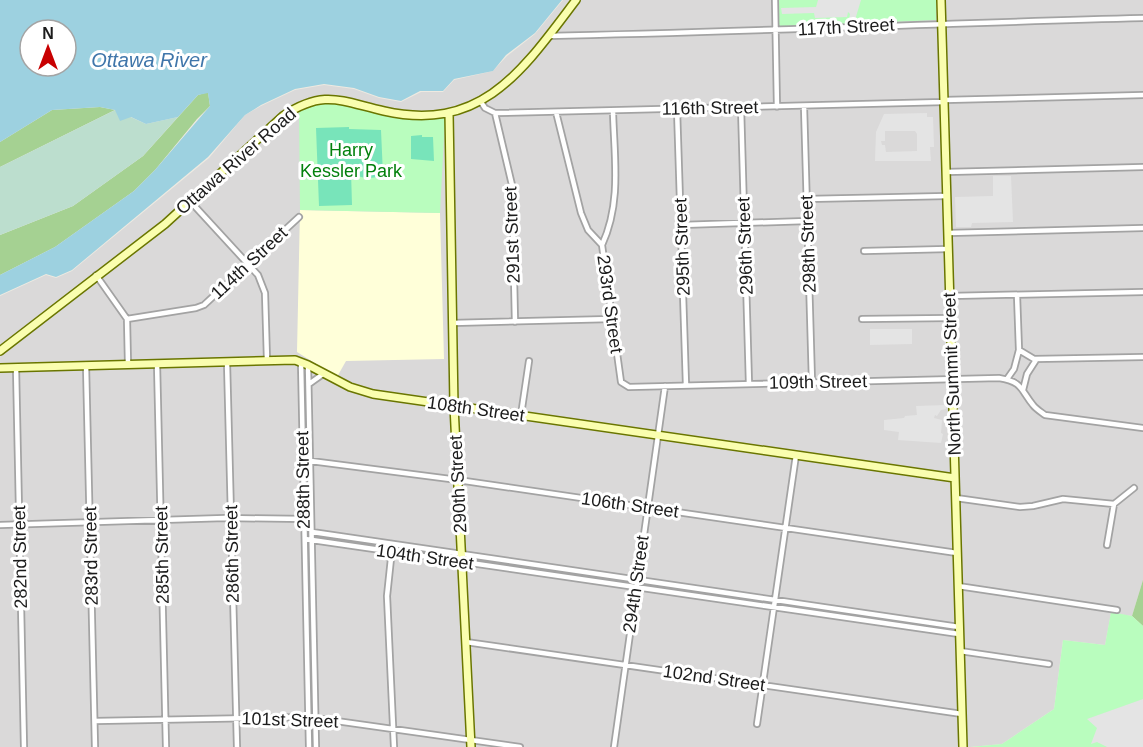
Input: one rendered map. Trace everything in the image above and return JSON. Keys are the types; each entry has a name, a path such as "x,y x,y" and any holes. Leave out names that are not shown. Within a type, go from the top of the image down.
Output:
{"street":[{"name":"Ottawa River Road","path":"0,351 152,234 283,116 297,107 311,101 334,99 416,116 449,113 481,102 509,82 576,0"},
{"path":"775,0 777,106"},
{"name":"North Summit Street","path":"941,0 963,747"},
{"name":"117th Street","path":"548,36 776,31 942,23 1143,18"},
{"name":"116th Street","path":"495,113 1143,95"},
{"path":"481,102 485,108 495,113"},
{"name":"298th Street","path":"804,106 812,382"},
{"name":"296th Street","path":"741,107 749,384"},
{"name":"295th Street","path":"677,109 686,385"},
{"name":"293rd Street","path":"612,111 615,200 610,228 602,245 621,382 629,387"},
{"path":"556,112 581,213 588,230 602,245"},
{"name":"290th Street","path":"449,113 454,405 470,743"},
{"name":"291st Street","path":"495,113 513,192 515,322"},
{"path":"946,172 1143,167"},
{"path":"807,199 947,196"},
{"path":"190,201 258,275 265,293 267,360"},
{"name":"114th Street","path":"127,319 204,305 299,217"},
{"path":"681,225 807,221"},
{"path":"948,233 1143,228"},
{"path":"864,251 948,249"},
{"path":"96,275 127,319 128,364"},
{"path":"950,296 1143,292"},
{"path":"1017,295 1019,350 1014,369 1007,379 1022,387 1033,406 1045,415 1143,428"},
{"path":"862,319 950,318"},
{"path":"452,323 612,319"},
{"path":"1019,350 1028,357 1037,359 1143,357"},
{"path":"1023,390 1027,374 1037,359"},
{"name":"108th Street","path":"0,367 267,360 305,364 358,390 955,478"},
{"path":"522,415 529,361"},
{"name":"286th Street","path":"227,362 237,747"},
{"name":"285th Street","path":"157,363 166,747"},
{"name":"288th Street","path":"305,364 309,384 316,747"},
{"name":"288th Street","path":"305,364 303,460 309,747"},
{"name":"283rd Street","path":"86,365 95,747"},
{"name":"282nd Street","path":"16,367 24,747"},
{"path":"309,384 323,374"},
{"name":"109th Street","path":"629,387 1007,379"},
{"name":"294th Street","path":"614,747 665,386"},
{"path":"757,724 796,455"},
{"name":"106th Street","path":"303,460 458,480 957,553"},
{"path":"1107,544 1114,504 1134,488"},
{"path":"956,498 1020,507 1063,499 1114,504"},
{"path":"0,525 162,520 311,519"},
{"name":"104th Street","path":"312,532 393,544 546,574 637,588 866,621 959,631"},
{"name":"104th Street","path":"305,539 392,552 547,567 867,613 959,631"},
{"path":"393,544 387,596 394,747"},
{"path":"546,574 547,567"},
{"path":"958,586 1117,610"},
{"path":"704,597 705,590"},
{"path":"306,598 313,598"},
{"path":"866,621 867,613"},
{"name":"102nd Street","path":"466,642 962,714"},
{"path":"960,651 1049,664"},
{"path":"307,657 314,657"},
{"name":"101st Street","path":"95,721 308,717 470,743 520,747"}],"shaded area":[{"path":"563,0 1143,0 1143,580 1132,616 1111,613 1105,645 1063,640 1054,709 1002,744 970,747 0,747 0,296 46,275 56,278 72,271 209,158 245,115 261,106 295,90 324,85 354,89 379,98 401,102 421,92 443,92 454,80 493,71 507,56 535,34"},
{"path":"818,0 861,0 855,20 849,20 848,12 847,17 815,18 814,13 782,14 781,8 816,7"},
{"path":"115,110 146,124 178,117 143,156 73,206 0,235 0,167"},
{"path":"927,113 927,117 933,117 934,147 930,147 931,161 875,161 876,132 884,114","holes":["885,131 915,131 917,151 886,152 885,145 882,145 881,141 885,141"]},
{"path":"993,176 1011,176 1013,222 972,223 971,227 956,227 955,197 993,196"},
{"path":"300,210 440,213 444,359 346,361 337,377 297,352"},
{"path":"870,329 912,329 912,344 870,345"},
{"path":"946,405 946,409 941,410 934,418 942,420 941,443 898,440 899,432 884,430 884,420 917,415 916,406"},
{"path":"1143,699 1143,747 1107,747 1097,742 1091,744 1097,728 1087,719"}],"green space":[{"path":"778,0 936,0 936,20 778,27"},
{"path":"208,92 210,106 134,191 55,247 0,275 0,235 73,206 143,156 198,95"},
{"name":"Harry Kessler Park","path":"338,102 391,114 445,117 440,213 300,210 299,109 317,103"},
{"path":"100,107 115,110 0,167 0,142 52,110"},
{"path":"349,127 349,129 381,130 383,175 366,178 351,171 352,205 319,206 316,128"},
{"path":"422,135 422,137 433,137 434,161 411,159 411,136"},
{"path":"1143,580 1143,626 1132,616"},
{"path":"1111,612 1132,616 1143,626 1143,747 970,747 1002,744 1054,709 1063,640 1105,645"}],"water":[{"name":"Ottawa River","path":"0,0 562,0 535,33 506,55 493,71 454,79 443,91 420,91 401,101 379,97 354,88 324,84 295,89 261,105 245,115 208,157 72,270 56,277 46,274 0,295 0,275 55,247 134,191 210,106 208,93 198,95 178,117 146,124 131,117 120,121 115,110 100,107 52,110 0,142"}]}
